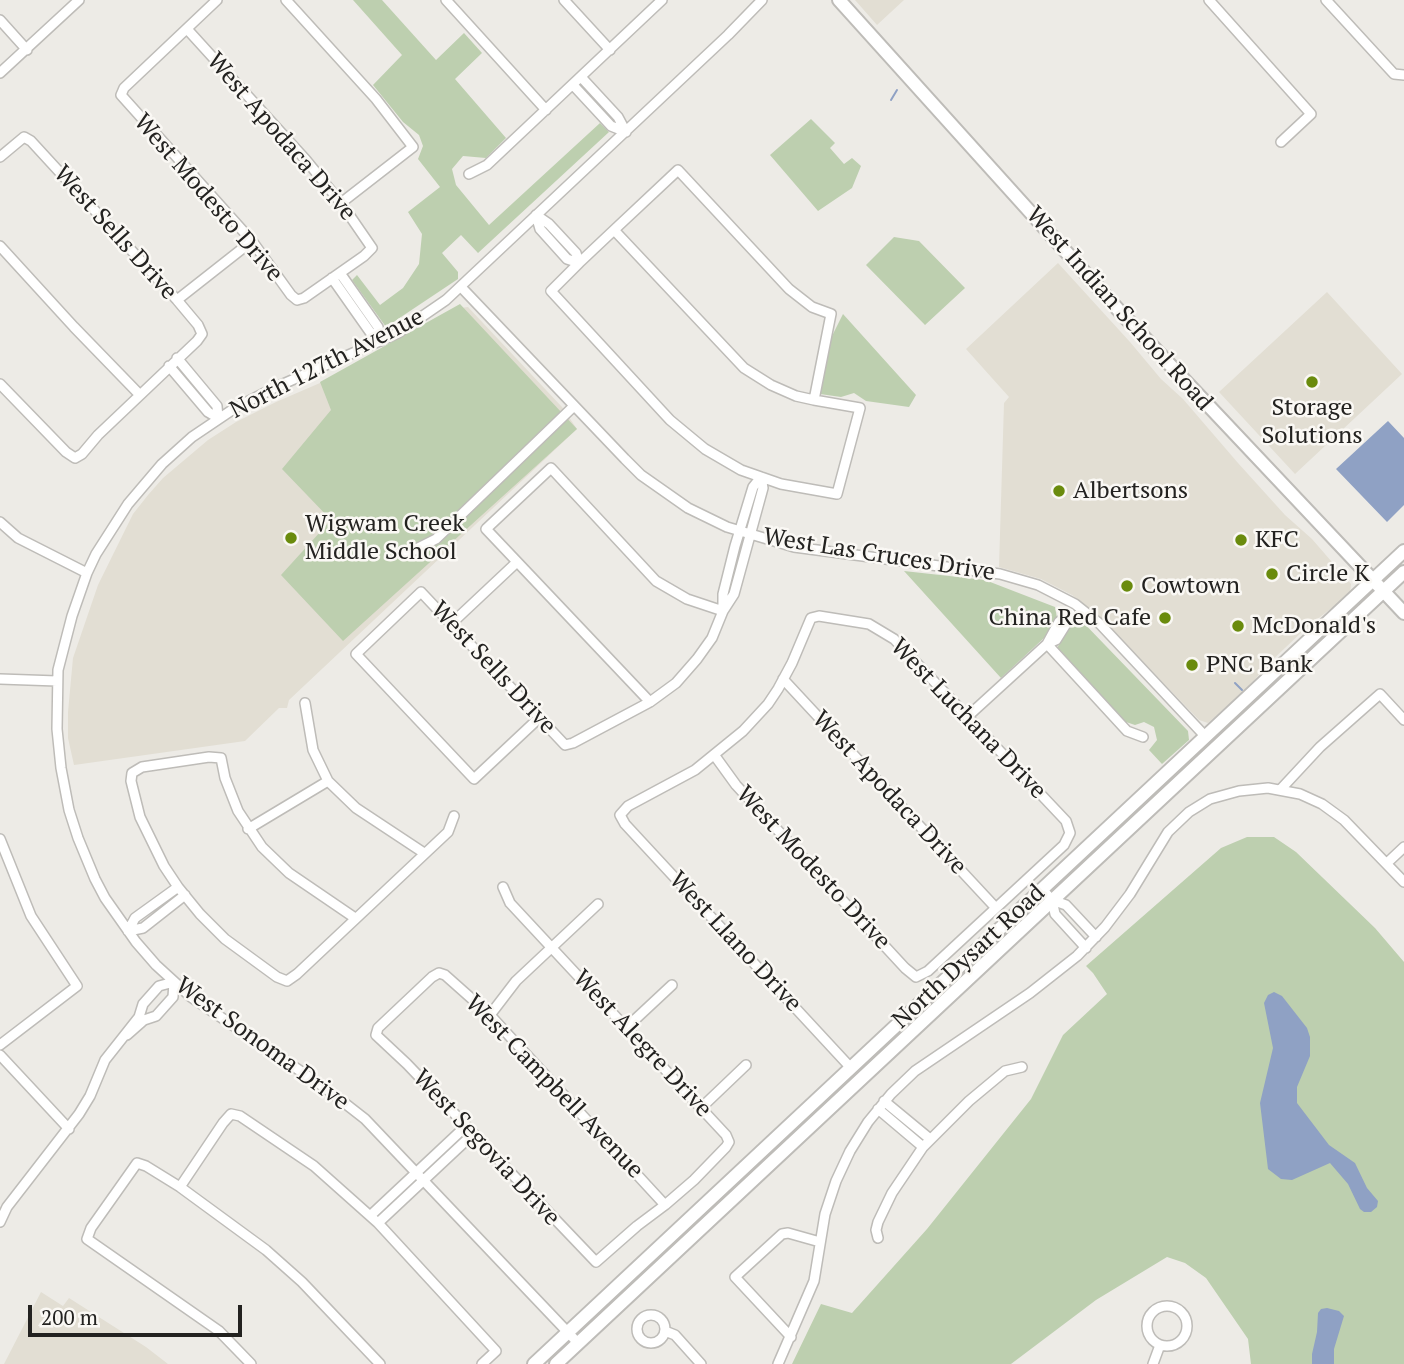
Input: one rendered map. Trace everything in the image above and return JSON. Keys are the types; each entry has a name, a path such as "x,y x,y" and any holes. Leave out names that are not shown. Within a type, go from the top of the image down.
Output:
{"main road":[{"name":"West Indian School Road","path":"839,0 1077,256 1139,333 1404,614"},
{"name":"North Dysart Road","path":"534,1364 1404,551"},
{"name":"North Dysart Road","path":"555,1364 1404,572"},
{"path":"1205,736 1217,748"}],"street":[{"path":"0,73 79,0"},
{"path":"187,29 217,0"},
{"path":"286,0 376,99 413,147 341,202"},
{"path":"446,0 546,110"},
{"path":"564,0 610,50"},
{"path":"469,174 487,165 662,0"},
{"name":"North 127th Avenue","path":"64,646 87,573 119,516 147,481 185,443 218,418 274,388 381,341 420,319 461,287 762,0"},
{"path":"1209,0 1311,114 1281,142"},
{"path":"1326,0 1394,74 1402,75"},
{"path":"0,20 27,50"},
{"name":"West Modesto Drive","path":"187,29 124,88 121,95 252,241 297,300 336,276"},
{"name":"West Apodaca Drive","path":"187,29 306,160 341,202 372,248 336,276"},
{"path":"581,77 618,117 626,132"},
{"path":"573,85 611,125 626,132"},
{"name":"West Sells Drive","path":"0,158 24,137 32,141 177,300 198,325 202,334 177,358"},
{"path":"614,230 744,368 771,385 796,396 814,400 860,408 837,494 781,484 741,470 705,449 670,420 551,291 579,263 614,230 678,170 789,289 812,307 831,314 814,400"},
{"path":"536,215 540,229 567,259 579,263"},
{"path":"177,300 252,241"},
{"path":"0,246 139,394"},
{"path":"336,276 378,327 381,341"},
{"name":"West Las Cruces Drive","path":"461,287 625,459 666,494 698,513 745,533 808,549 1020,578 1075,604 1100,624 1205,736"},
{"path":"0,384 75,458 177,358 217,406 218,418"},
{"path":"169,366 208,412 218,418"},
{"path":"404,555 436,539 574,406"},
{"path":"723,611 687,599 656,581 551,468 486,529 650,702 676,683 697,659 712,638 723,611 734,594 745,533 763,488 761,477"},
{"path":"0,522 18,538 87,573"},
{"path":"451,624 517,562"},
{"name":"West Sells Drive","path":"539,718 474,779 356,654 421,592 565,745 650,702"},
{"path":"967,717 1046,645 1056,640 1056,632 1075,604"},
{"name":"West Luchana Drive","path":"783,679 811,618 838,617 869,624 894,639 1066,821 1070,834 1064,845 995,907"},
{"path":"1046,645 1127,731 1143,737"},
{"name":"West Sonoma Drive","path":"64,646 57,681 57,729 69,810 95,879 128,931 156,965 210,1011 347,1104 380,1133 578,1343"},
{"path":"0,678 57,681"},
{"path":"715,756 768,704 783,679"},
{"name":"West Apodaca Drive","path":"783,679 995,907"},
{"path":"1280,790 1320,747 1380,694 1404,720"},
{"path":"305,703 313,750 328,781 356,808 425,853"},
{"name":"West Modesto Drive","path":"715,756 736,785 905,968 916,976 928,971 995,907"},
{"name":"West Llano Drive","path":"715,756 695,770 628,806 620,815 625,824 851,1068"},
{"path":"355,918 289,873 262,847 248,829 231,795 220,758 209,757 142,767 132,773 131,781 140,817 164,866 178,887 225,939 277,977 287,981 448,832 454,816"},
{"path":"248,829 328,781"},
{"path":"778,1364 814,1280 825,1214 836,1181 858,1136 877,1109 923,1065 1052,977 1086,948 1130,894 1168,832 1189,812 1224,794 1254,789 1280,790 1312,799 1332,811 1387,863 1404,883"},
{"path":"0,839 31,916 77,986 0,1045"},
{"path":"1387,863 1404,847"},
{"path":"128,931 135,918 178,887"},
{"name":"West Alegre Drive","path":"503,887 510,902 726,1135 729,1142 726,1147 665,1205"},
{"path":"1042,889 1052,900 1066,905 1096,937"},
{"path":"128,931 143,928 185,895"},
{"path":"1052,900 1055,914 1086,948"},
{"path":"490,1015 516,981 598,904"},
{"name":"West Campbell Avenue","path":"376,1035 379,1028 439,973 445,975 490,1015 665,1205"},
{"path":"0,1222 4,1204 69,1129 90,1096 105,1060 126,1035 144,1020 156,1016 173,996 174,982 159,986 142,1004 142,1012 126,1035"},
{"path":"626,1027 671,985"},
{"name":"West Segovia Drive","path":"376,1035 596,1262 665,1205"},
{"path":"0,1055 69,1129"},
{"path":"702,1107 746,1065"},
{"path":"878,1238 878,1222 892,1193 923,1147 969,1101 1005,1071 1023,1068"},
{"path":"884,1101 930,1139"},
{"path":"877,1109 923,1147"},
{"path":"180,1187 231,1114 240,1116 314,1166 378,1223 496,1351 482,1364"},
{"path":"370,1216 416,1172 469,1130"},
{"path":"378,1223 424,1180 469,1130"},
{"path":"251,1364 219,1331 87,1239 91,1227 137,1163 180,1187 266,1250 302,1282 380,1364"},
{"path":"791,1337 735,1277 782,1234 788,1233 820,1242"},
{"path":"1169,1305 1185,1316 1187,1330 1185,1336 1174,1345 1160,1345 1147,1331 1148,1318 1156,1308 1169,1305"},
{"path":"665,1331 674,1335 701,1364"},
{"path":"1153,1364 1160,1345"}],"shaded area":[{"path":"855,0 904,0 877,25"},
{"path":"1058,263 1285,515 1312,539 1351,584 1347,596 1306,628 1265,667 1249,687 1208,723 1199,720 1099,616 1072,595 1041,579 999,567 1004,403 1009,397 966,349"},
{"name":"Storage Solutions","path":"1327,292 1402,374 1295,474 1219,392"},
{"name":"Wigwam Creek Middle School","path":"468,307 562,407 577,429 289,700 287,708 279,708 245,741 74,765 68,738 73,658 98,585 133,514 148,495 163,478 208,440 236,422 364,364 452,309"},
{"path":"41,1292 63,1306 69,1298 168,1364 4,1364"}],"green space":[{"path":"353,0 382,0 436,60 464,33 482,53 455,79 506,138 486,158 463,156 452,169 456,185 489,225 600,123 609,132 478,253 461,235 442,253 458,272 458,279 386,327 352,280 357,275 380,305 403,288 419,264 422,234 408,212 440,187 418,159 423,146 419,135 403,122 373,85 402,55"},
{"path":"811,119 835,143 830,148 844,164 852,158 861,166 852,188 818,211 770,155"},
{"path":"894,237 919,241 965,288 925,325 866,265"},
{"path":"460,304 577,429 343,641 281,575 331,520 282,469 331,410 320,382"},
{"path":"843,314 916,395 909,407 866,401 854,393 841,397 820,394 832,336"},
{"path":"904,571 985,580 1055,607 1057,618 1044,638 1001,678"},
{"path":"1077,616 1188,731 1189,740 1162,764 1149,750 1157,740 1154,727 1144,722 1135,725 1126,722 1057,648"},
{"path":"1247,837 1274,837 1296,852 1375,928 1404,962 1404,1364 1251,1364 1248,1339 1206,1278 1185,1263 1167,1257 1096,1300 1011,1364 792,1364 821,1304 852,1313 927,1229 1031,1099 1063,1035 1107,994 1086,966 1221,848"}],"water":[{"path":"1388,421 1404,438 1404,505 1387,522 1336,469"},
{"path":"1274,992 1282,996 1307,1028 1310,1037 1310,1056 1297,1087 1297,1103 1329,1145 1355,1163 1367,1188 1378,1201 1377,1207 1371,1212 1360,1209 1348,1184 1330,1163 1292,1180 1281,1179 1268,1169 1260,1103 1273,1048 1264,1003 1268,995"},
{"path":"1327,1308 1339,1311 1344,1316 1334,1349 1334,1364 1312,1364 1318,1313"}],"waterway":[{"path":"891,100 897,90"},
{"path":"1235,683 1242,690"}],"place":[{"name":"Storage Solutions","path":"1312,382"},
{"name":"Albertsons","path":"1059,491"},
{"name":"Wigwam Creek Middle School","path":"291,538"},
{"name":"KFC","path":"1241,540"},
{"name":"Circle K","path":"1272,574"},
{"name":"Cowtown","path":"1127,586"},
{"name":"China Red Cafe","path":"1165,618"},
{"name":"McDonald's","path":"1238,626"},
{"name":"PNC Bank","path":"1192,665"}]}
